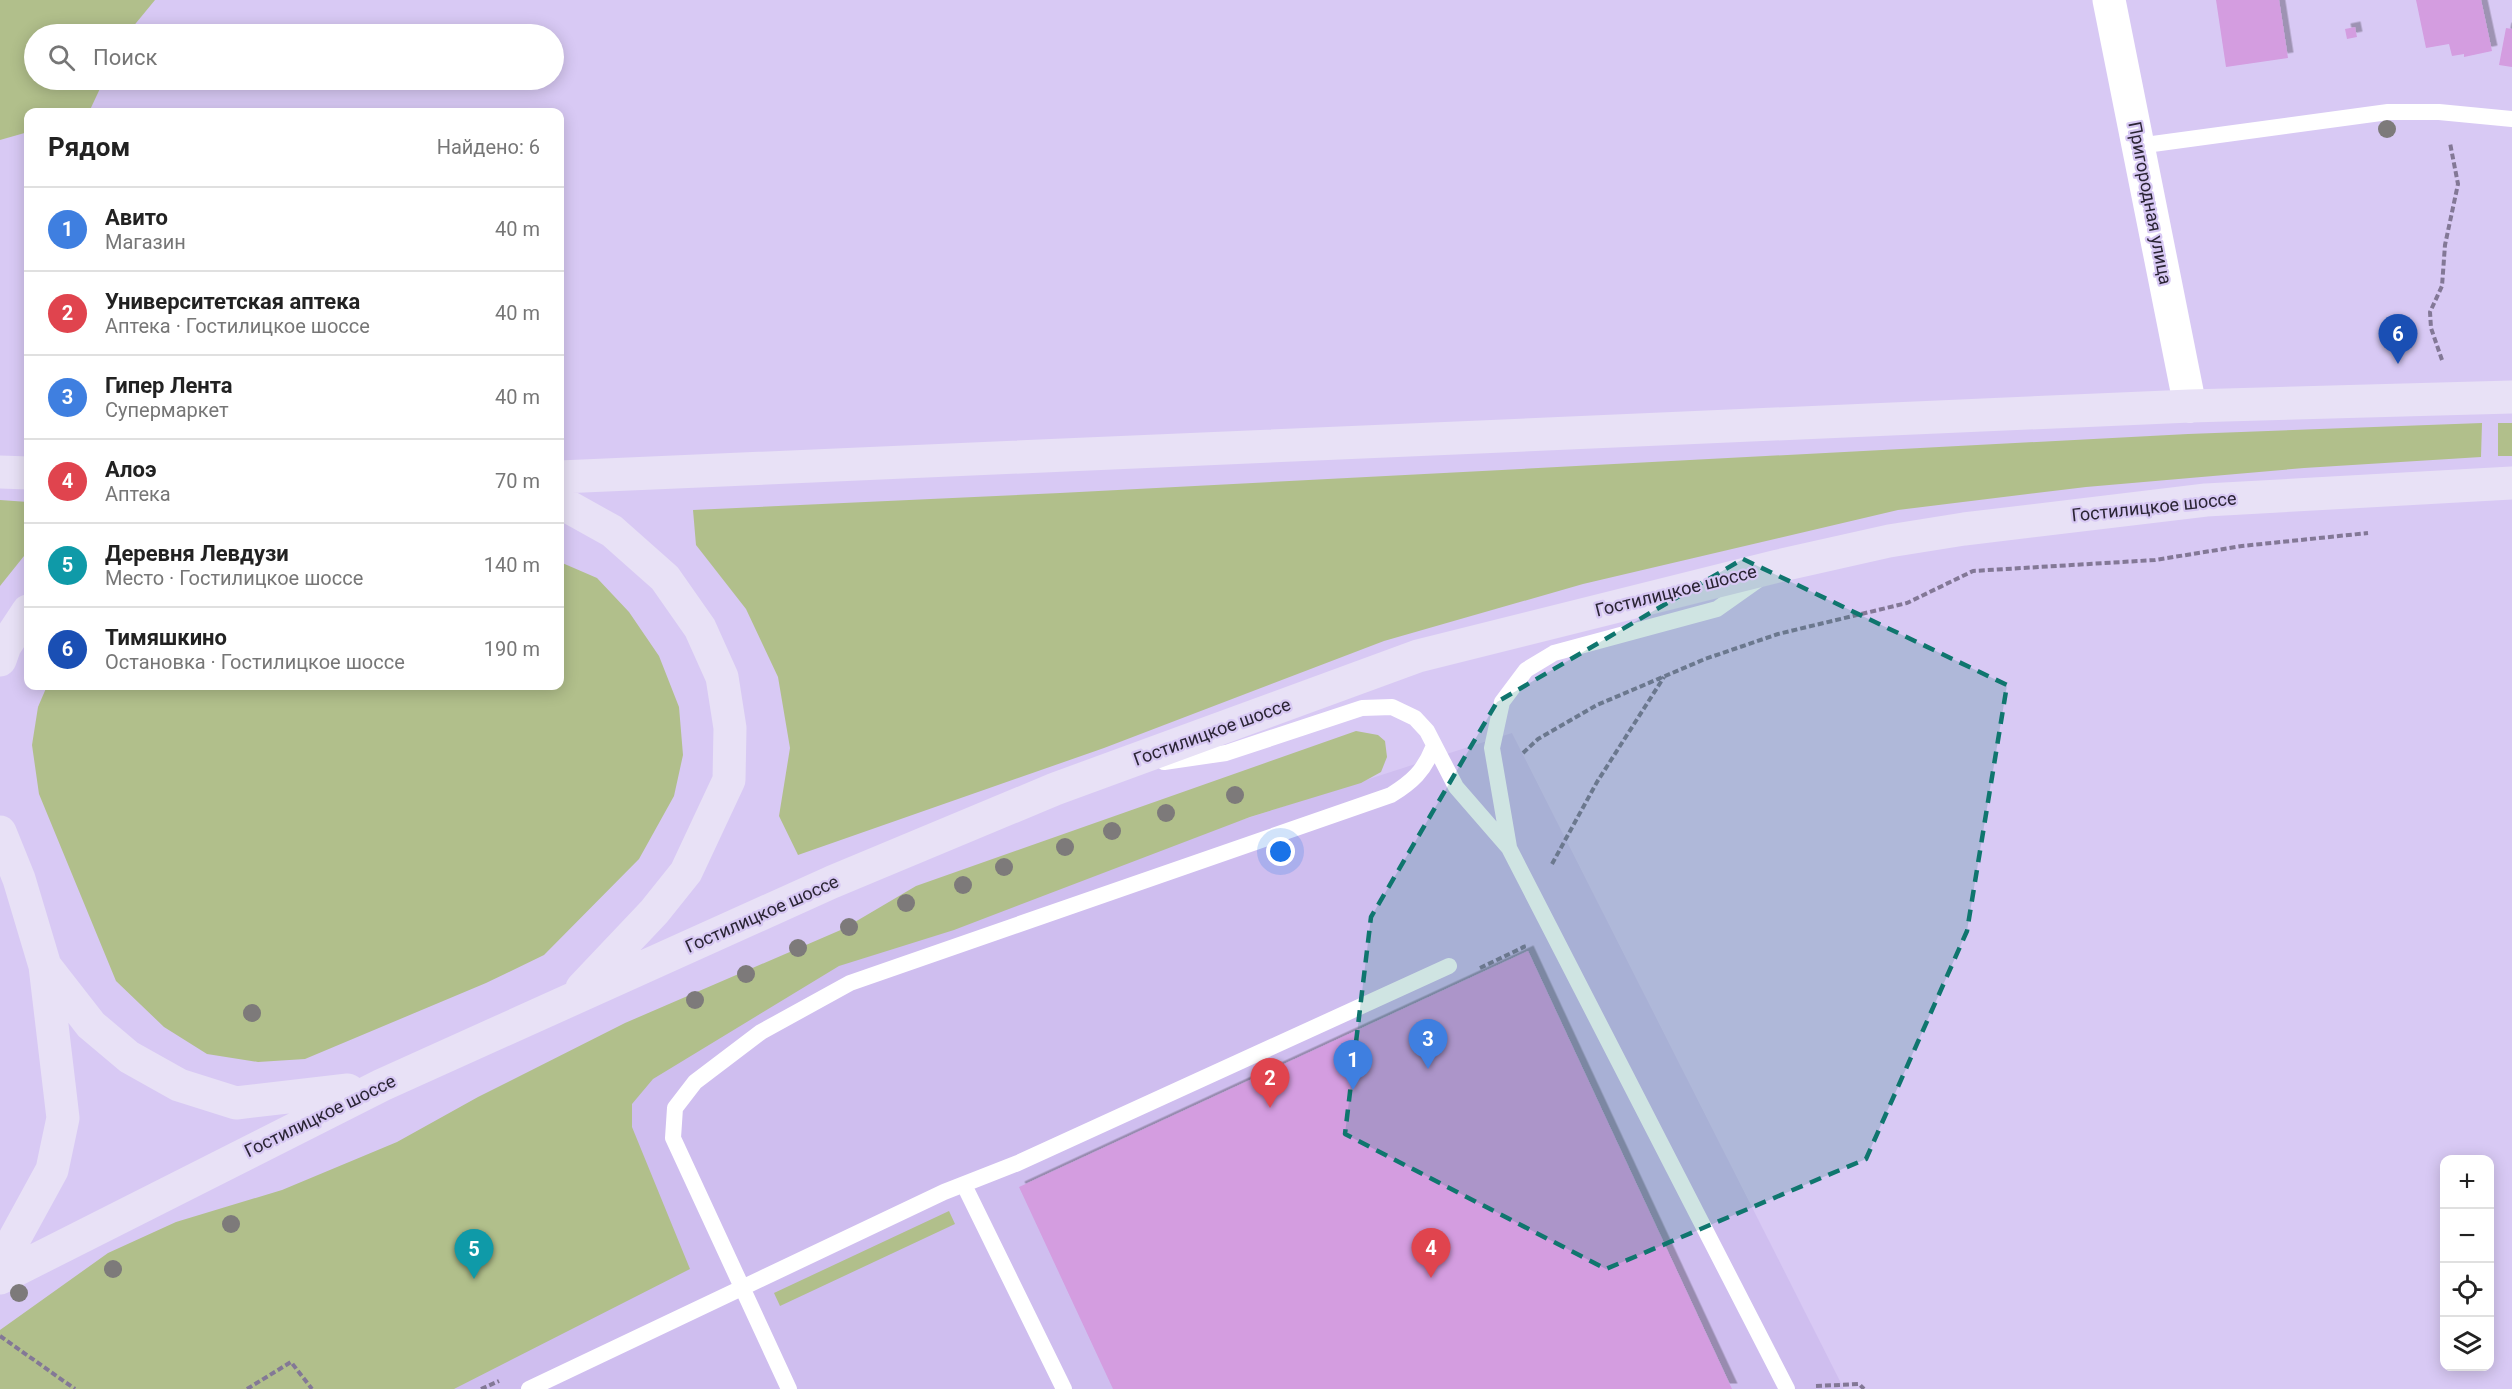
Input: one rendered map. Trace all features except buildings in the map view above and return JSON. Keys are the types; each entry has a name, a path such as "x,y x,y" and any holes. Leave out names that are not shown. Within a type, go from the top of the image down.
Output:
{"main road":[{"path":"564,477 2190,406 2512,397"},
{"path":"0,472 24,473"},
{"name":"Гостилицкое шоссе","path":"0,1278 382,1085 832,882 1055,789 1418,656 1778,566 1900,540 2206,500 2512,483"},
{"path":"564,504 612,531 665,578 700,628 722,677 730,728 729,780 687,872 654,912 573,998"},
{"path":"0,660 5,646 24,617"},
{"path":"0,832 20,879 45,966 63,1118 52,1170 0,1265"},
{"path":"45,966 91,1025 129,1057 179,1085 236,1103 309,1097 382,1085"}],"street":[{"name":"Пригородная улица","path":"2109,0 2190,406"}],"lane":[{"path":"2138,146 2388,112 2439,112 2512,119"},
{"path":"1509,848 1492,748 1502,702 1526,670 1554,653 1717,609 1778,566"},
{"path":"1111,770 1226,753 1362,708 1392,707 1415,718 1427,731 1433,748 1456,787 1509,848 1787,1388"},
{"path":"789,1389 673,1138 675,1108 695,1082 760,1032 850,983 1391,795 1412,782 1425,766 1433,748"},
{"path":"529,1389 964,1185 1018,1163 1449,966"},
{"path":"964,1185 1064,1389"}],"path":[{"path":"2439,112 2451,146 2458,184 2445,245 2442,286 2430,312 2431,328 2443,361"},
{"path":"1516,760 1538,739 1598,705 1705,659 1778,634 1907,603 1973,571 2155,560 2242,546 2373,532"},
{"path":"1549,869 1598,782 1664,677"},
{"path":"0,1336 75,1389"},
{"path":"247,1389 291,1362 312,1389"},
{"path":"1787,1388 1858,1384 1864,1389"}],"highlighted area":[{"path":"1743,559 2007,685 1967,931 1866,1159 1606,1269 1345,1134 1371,917 1497,702"}],"shaded area":[{"path":"1512,733 1844,1389 410,1389 607,1093 812,958"}],"green space":[{"path":"0,0 155,0 135,24 24,24 24,90 99,90 91,108 24,108 24,133 0,140"},
{"path":"2482,423 2481,457 2304,468 2086,487 1898,510 1583,584 1384,641 1104,748 798,855 779,816 790,748 778,677 746,609 696,545 693,510 2188,434"},
{"path":"2498,423 2512,423 2512,456 2498,456"},
{"path":"0,500 24,502 24,556 0,586"},
{"path":"564,564 597,578 629,612 659,656 679,707 683,755 674,796 639,859 544,955 486,983 305,1059 258,1062 207,1054 164,1027 116,981 39,794 32,745 38,707 45,690 564,690"},
{"path":"1356,731 1378,735 1385,741 1387,757 1381,772 1361,783 1250,817 954,930 839,966 653,1079 632,1104 632,1127 690,1269 454,1389 0,1389 0,1330 108,1253 176,1222 282,1190 397,1142 478,1097 625,1023 843,929 916,886"},
{"path":"949,1211 955,1224 780,1306 774,1293"}],"place":[{"name":"Тимяшкино","path":"2398,364"},
{"name":"Гипер Лента","path":"1428,1069"},
{"name":"Авито","path":"1353,1090"},
{"name":"Университетская аптека","path":"1270,1108"},
{"name":"Алоэ","path":"1431,1278"},
{"name":"Деревня Левдузи","path":"474,1279"}]}
